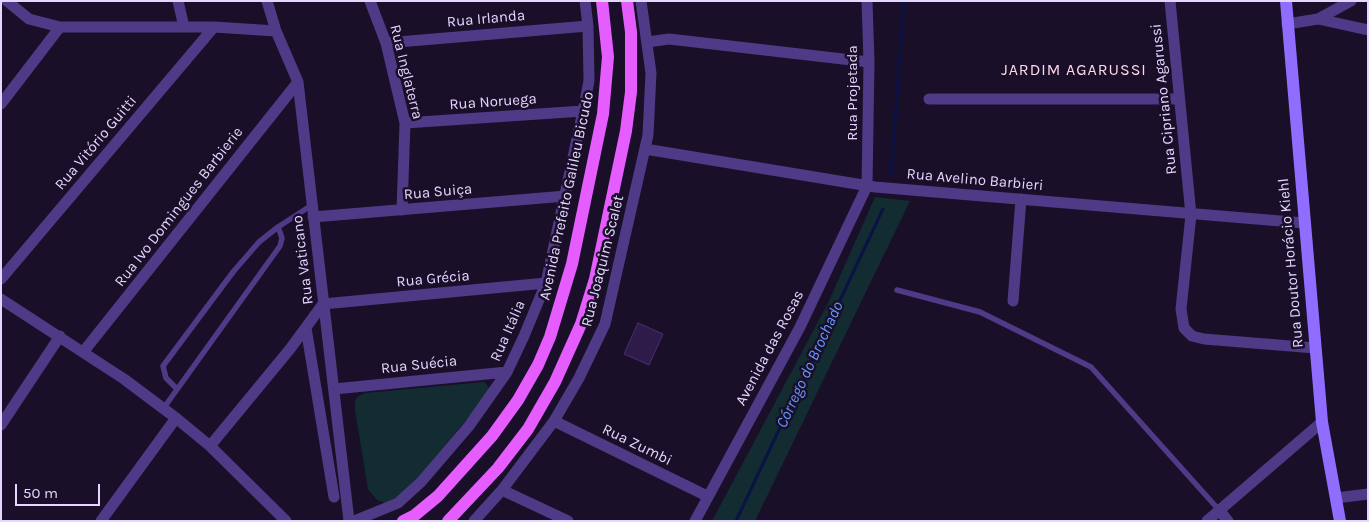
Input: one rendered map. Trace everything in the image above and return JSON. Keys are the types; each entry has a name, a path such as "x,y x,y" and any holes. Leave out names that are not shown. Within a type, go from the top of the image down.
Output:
{"main road":[{"name":"Avenida Prefeito Galileu Bicudo","path":"402,521 414,515 438,496 492,436 518,400 538,365 550,337 572,264 603,114 608,57 602,1"},
{"path":"448,521 498,468 528,429 555,382 581,324 595,279 626,131 632,92 631,32 627,1"}],"street":[{"path":"7,1 29,20 60,27 214,27 276,31"},
{"path":"178,1 184,27"},
{"name":"Rua Vaticano","path":"267,1 276,31 298,82 350,521"},
{"name":"Rua Inglaterra","path":"370,1 386,43 404,123 402,210"},
{"name":"Rua Itália","path":"354,521 398,503 421,482 469,426 508,372 546,283 566,196 589,82 588,26 585,1"},
{"name":"Rua Joaquim Scalet","path":"474,521 502,490 554,421 579,378 605,324 645,150 651,73 641,1"},
{"name":"Rua Projetada","path":"867,1 869,62 867,186"},
{"name":"Rua Cipriano Agarussi","path":"1170,1 1178,99 1191,215 1181,309 1184,328 1192,336 1204,339 1315,348"},
{"name":"Rua Doutor Horácio Kiehl","path":"1286,1 1322,422 1340,521"},
{"path":"1287,24 1318,19 1351,1"},
{"path":"1318,19 1368,30"},
{"name":"Rua Irlanda","path":"386,43 588,26"},
{"path":"1,104 60,27"},
{"name":"Rua Vitório Guitti","path":"1,279 214,27"},
{"path":"648,42 669,40 869,62"},
{"name":"Rua Ivo Domingues Barbierie","path":"84,351 298,82"},
{"path":"929,99 1178,99"},
{"name":"Rua Noruega","path":"404,123 583,111"},
{"name":"Rua Avelino Barbieri","path":"645,150 867,186 1191,215 1304,223"},
{"name":"Avenida das Rosas","path":"695,521 800,327 867,186"},
{"name":"Rua Suiça","path":"313,217 566,196"},
{"path":"1013,302 1021,199"},
{"name":"Rua Grécia","path":"323,304 546,283"},
{"path":"1,299 84,351 176,418 210,446 284,520"},
{"path":"210,446 306,328 323,304"},
{"path":"306,328 334,497"},
{"path":"1,425 60,336"},
{"name":"Rua Suécia","path":"334,389 508,372"},
{"path":"101,521 176,418"},
{"name":"Rua Zumbi","path":"554,421 707,496"},
{"path":"1207,521 1322,422"},
{"path":"502,490 568,521"},
{"path":"1336,498 1368,494"},
{"path":"1219,510 1228,521"}],"lane":[{"path":"177,389 166,378 163,366 233,272 259,242 312,205"},
{"path":"163,409 280,246 282,238 278,227"},
{"path":"896,290 980,312 1091,367 1219,510"}],"green space":[{"path":"875,197 910,201 755,521 712,521 828,303"},
{"path":"484,382 490,389 486,396 412,485 398,497 386,503 377,500 368,489 355,410 357,397 365,393"}],"building":[{"path":"638,323 663,334 649,365 624,354"}],"waterway":[{"name":"Córrego do Brochado","path":"891,174 904,1"},
{"name":"Córrego do Brochado","path":"736,521 883,209"}],"district":[{"name":"JARDIM AGARUSSI","path":"1074,70"}]}
